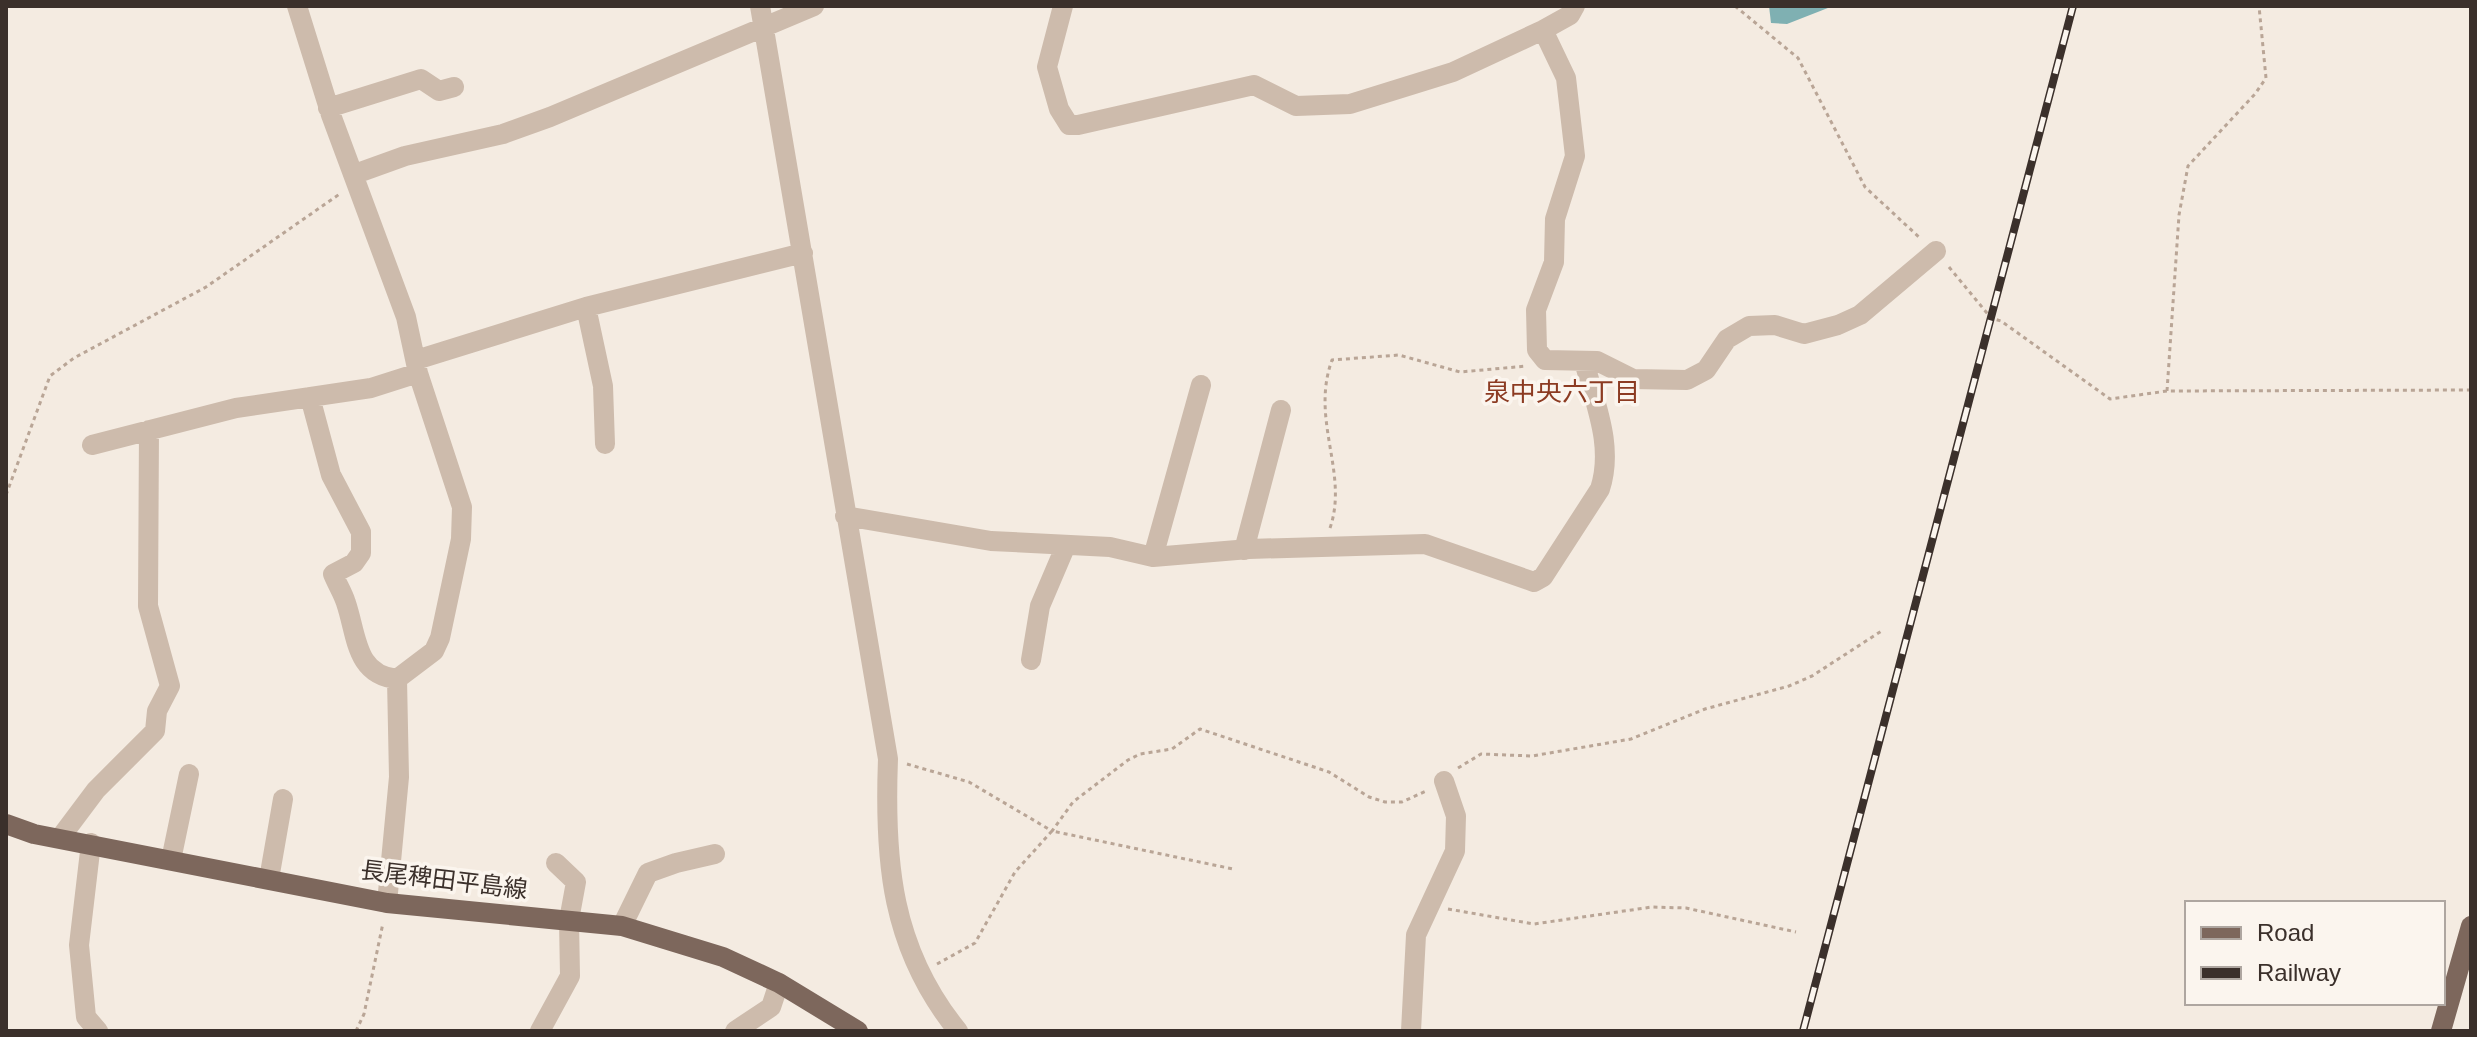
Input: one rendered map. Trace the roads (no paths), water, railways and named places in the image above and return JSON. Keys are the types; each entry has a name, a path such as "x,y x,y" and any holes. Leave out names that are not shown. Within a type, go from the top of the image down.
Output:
{"main road":[{"name":"長尾稗田平島線","path":"6,824 60,838 387,903 622,926 686,943 779,983 858,1031"},
{"path":"2441,1031 2471,926"}],"street":[{"path":"297,6 328,108 406,317 417,367 462,507 461,539 440,638 434,651 397,679"},
{"path":"760,6 767,28 845,516 888,759 885,825 901,922 912,962 934,1001 958,1031"},
{"path":"355,174 405,156 503,134 550,117 610,94 711,46 767,28 814,6"},
{"path":"1063,6 1047,67 1063,117 1069,125 1254,85 1296,106 1350,104 1453,72 1543,30 1570,15 1575,6"},
{"path":"1543,30 1566,78 1575,156 1555,219 1554,262 1536,310 1537,350 1545,360 1609,365 1633,379 1687,380 1706,370 1727,339 1749,326 1775,325 1804,334 1860,315 1936,251"},
{"path":"328,108 421,79 439,91 454,87"},
{"path":"92,445 236,408 371,388 417,367 586,307 803,253"},
{"path":"586,307 603,386 605,444"},
{"path":"845,516 991,541 1110,547 1153,557 1244,550 1425,544 1528,581 1543,577 1600,489 1604,475 1605,443 1584,361"},
{"path":"1153,557 1201,385"},
{"path":"310,397 331,475 361,532 361,553 354,563 333,574 347,604 361,657 373,671 397,679"},
{"path":"1244,550 1281,410"},
{"path":"60,838 96,790 155,731 157,711 170,686 148,606 149,430"},
{"path":"1031,660 1040,606 1066,545"},
{"path":"387,903 399,777 397,679"},
{"path":"171,860 189,774"},
{"path":"1411,1031 1416,935 1455,851 1456,816 1444,781"},
{"path":"269,879 283,799"},
{"path":"91,843 79,945 86,1017 98,1031"},
{"path":"622,926 648,873 715,854"},
{"path":"540,1031 570,976 569,920 576,882 556,863"},
{"path":"735,1031 771,1007 779,983"}],"water":[{"path":"1769,6 1833,6 1787,24 1771,23"}],"railway":[{"path":"1803,1031 2073,6"}],"district":[{"name":"泉中央六丁目","path":"1562,392"}]}
